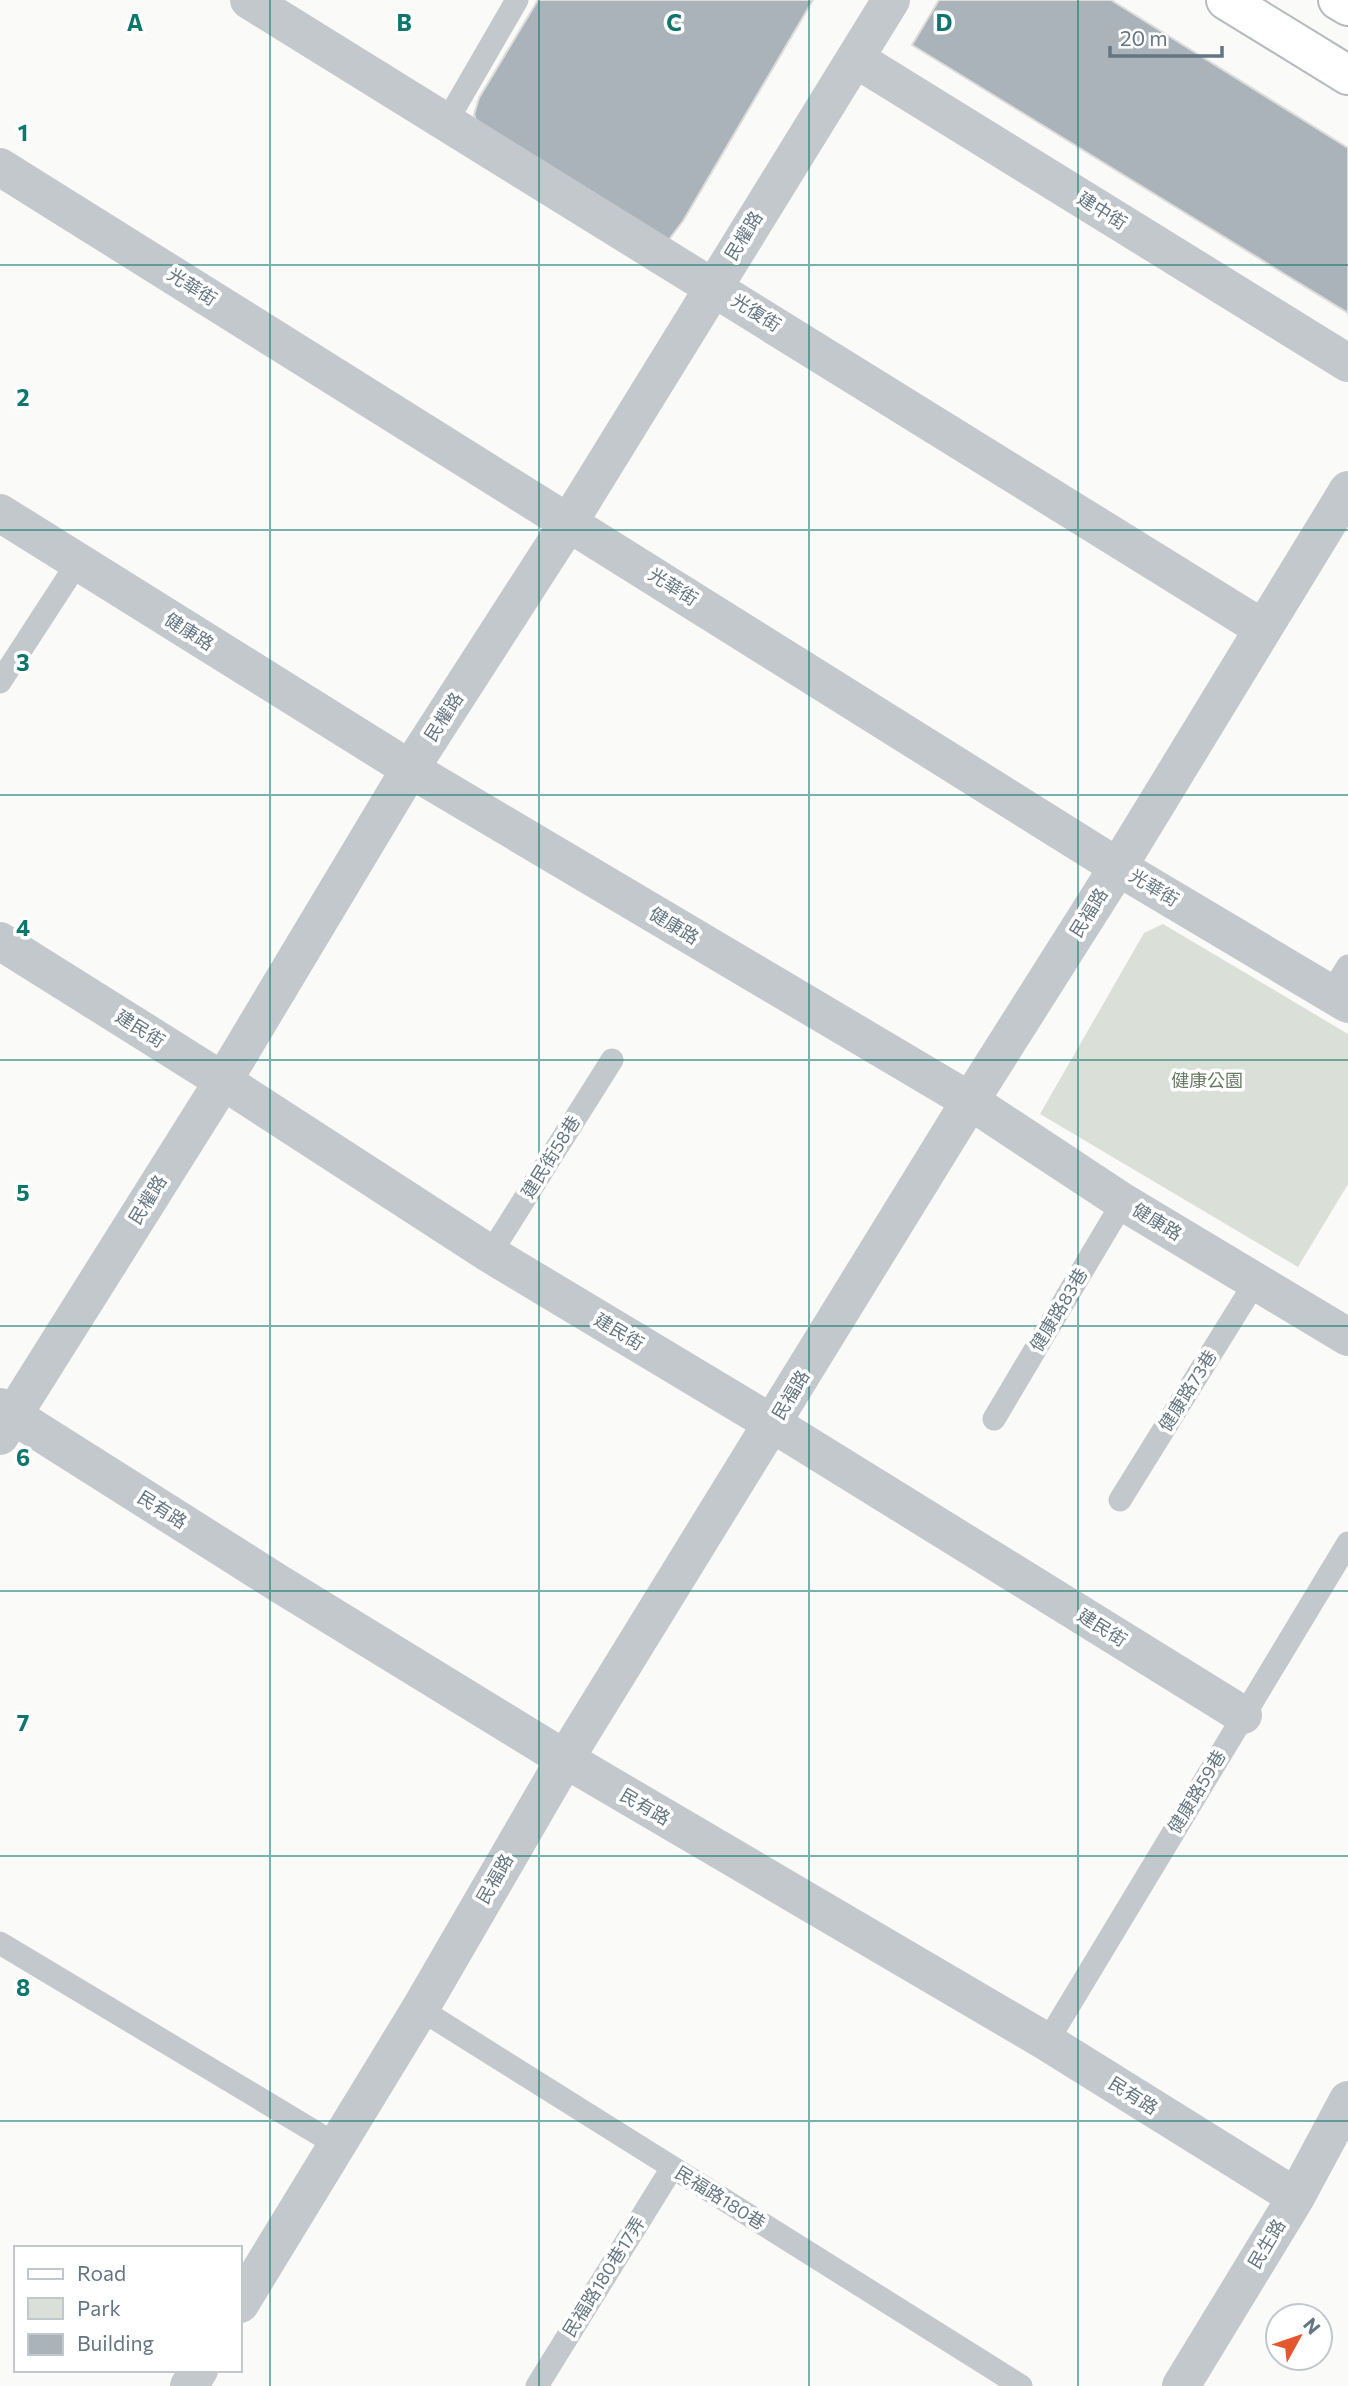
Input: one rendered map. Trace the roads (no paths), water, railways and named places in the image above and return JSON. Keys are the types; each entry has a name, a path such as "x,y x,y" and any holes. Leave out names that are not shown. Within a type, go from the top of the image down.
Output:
{"main road":[{"path":"1226,0 1348,75"},
{"path":"1338,0 1348,6"}],"street":[{"name":"光復街","path":"249,0 1262,628"},
{"name":"民權路","path":"4,1419 223,1081 410,769 569,522 712,286 891,0"},
{"name":"建中街","path":"856,59 1348,363"},
{"name":"光華街","path":"0,167 1118,867 1342,988"},
{"name":"民福路","path":"242,2301 420,2009 565,1759 970,1101 1118,867 1348,490"},
{"name":"健康路","path":"0,513 410,769 970,1101 1123,1202 1348,1337"},
{"name":"建民街","path":"0,941 490,1254 773,1424 1243,1715"},
{"name":"民有路","path":"4,1419 565,1759 1047,2042 1296,2197"},
{"name":"民生路","path":"1181,2386 1296,2197 1348,2100"}],"lane":[{"path":"447,121 517,0"},
{"path":"0,682 78,562"},
{"name":"建民街58巷","path":"490,1254 612,1060"},
{"name":"健康路83巷","path":"994,1419 1123,1202"},
{"name":"健康路73巷","path":"1120,1500 1256,1281"},
{"name":"健康路59巷","path":"1047,2042 1348,1543"},
{"path":"0,1943 337,2145"},
{"name":"民福路180巷","path":"420,2009 1021,2386"},
{"name":"民福路180巷17弄","path":"537,2386 672,2168"}],"park label":[{"name":"健康公園","path":"1207,1081"}]}
